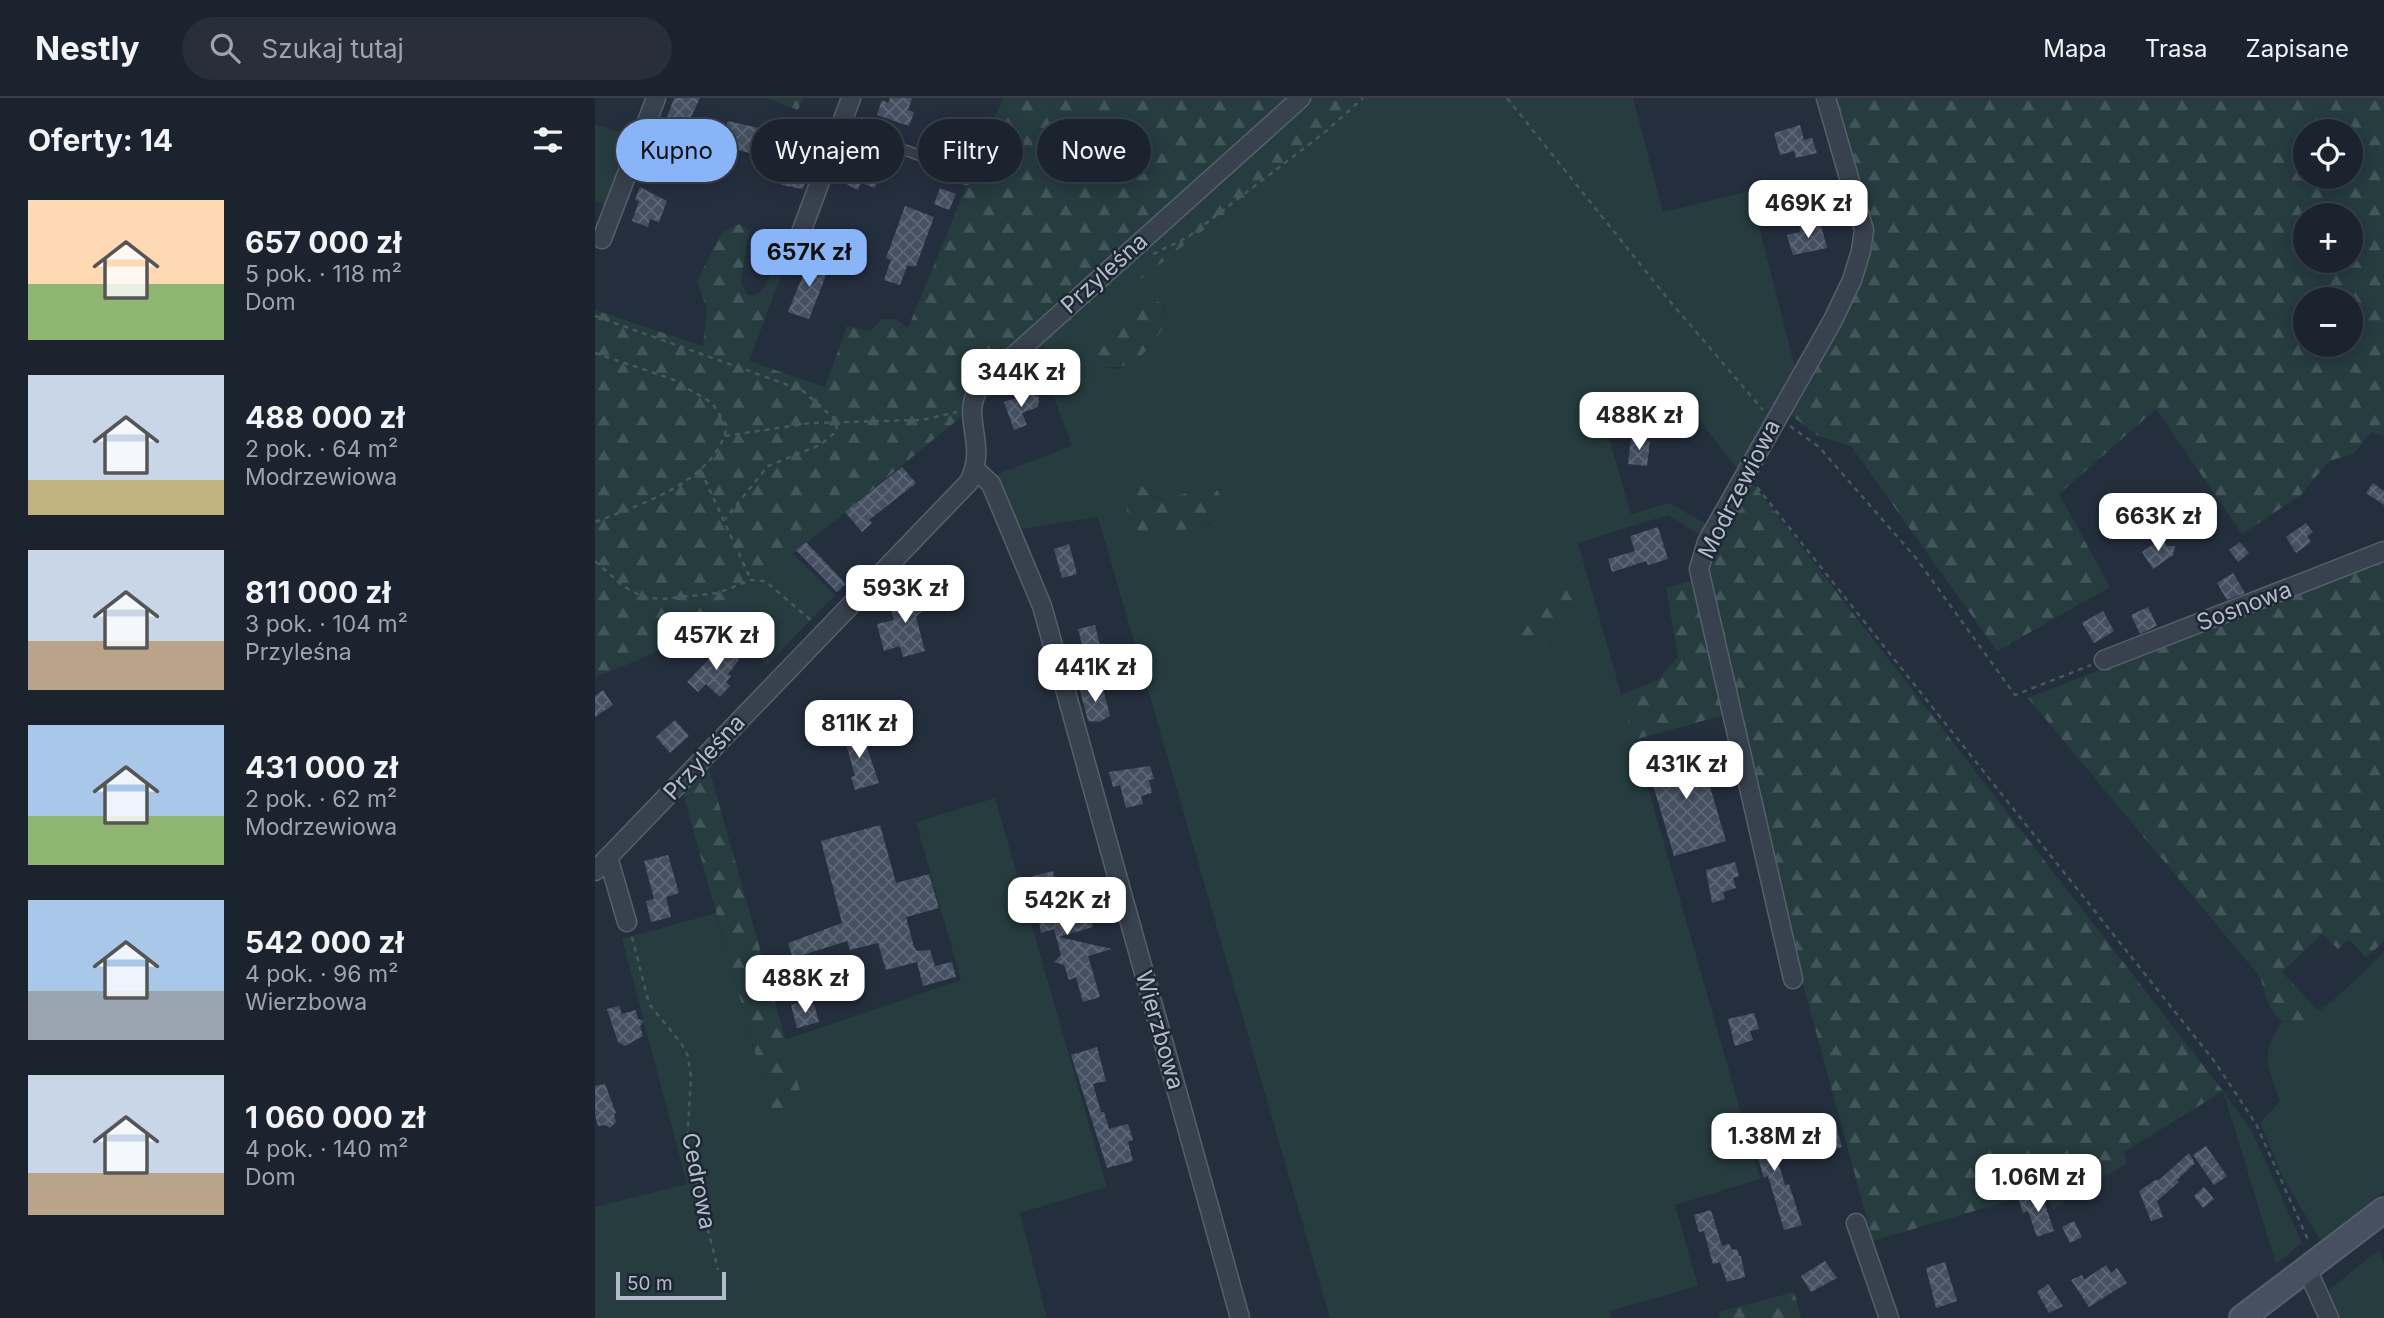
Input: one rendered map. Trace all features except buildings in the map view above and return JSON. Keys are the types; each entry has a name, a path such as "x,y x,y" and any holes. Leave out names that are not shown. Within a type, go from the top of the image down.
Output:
{"main road":[{"path":"2242,1318 2384,1210"}],"street":[{"path":"602,239 656,98"},
{"path":"843,119 851,98"},
{"name":"Przyleśna","path":"970,407 980,386 1301,98"},
{"name":"Modrzewiowa","path":"1793,979 1699,569 1707,542 1747,474 1776,416 1833,320 1861,251 1864,230 1826,98"},
{"path":"799,238 820,182"},
{"path":"970,407 979,452 975,470"},
{"name":"Przyleśna","path":"595,871 969,482 975,470"},
{"name":"Wierzbowa","path":"975,470 991,484 1042,606 1240,1318"},
{"name":"Sosnowa","path":"2104,660 2384,551"},
{"path":"608,857 627,922"},
{"path":"1856,1223 1889,1318"},
{"path":"2312,1265 2329,1318"}],"path":[{"path":"1148,256 1188,237 1324,133 1363,98"},
{"path":"1507,98 1758,408 1776,416 1819,447 1916,558 2015,695 2104,660"},
{"path":"595,316 802,390 837,421"},
{"path":"595,353 672,379 712,403 727,426 716,454 701,470 624,511 595,522"},
{"path":"725,436 837,421 922,420 951,415 970,407"},
{"path":"725,519 768,466 820,445 836,432 837,421"},
{"path":"701,470 751,580"},
{"path":"1747,474 2215,1062 2256,1124 2312,1265"},
{"path":"595,561 623,586 643,597 662,599 718,593 751,580 765,581 824,631"},
{"name":"Cedrowa","path":"627,922 649,1004 681,1043 688,1056 691,1077 687,1144 718,1270"}],"green space":[{"path":"768,98 803,98 798,110"},
{"path":"1003,98 1291,98 977,383 962,399 966,413 775,568 695,626 654,652 595,677 595,310 703,346 707,309 697,281 722,232 739,224 749,230 741,282 747,295 756,294 768,281 784,229 798,230 749,361 825,387 847,326 870,331 882,319 895,319 908,328 968,182 1023,182 1023,119 994,119"},
{"path":"1312,98 1373,98 983,402 980,395"},
{"path":"1373,98 1633,98 1663,212 1750,191 1797,376 1739,471 1691,410 1608,435 1631,514 1669,503 1708,525 1702,536 1668,515 1578,543 1760,1179 1675,1205 1698,1286 1610,1311 1611,1318 1330,1318 1098,517 1017,530 995,475 1072,446 1039,357","holes":["1147,300 1163,308 1168,320 1157,338 1120,369 1104,367 1106,331","1200,490 1210,524 1142,534 1145,491 1157,498 1164,498"]},
{"path":"1833,98 2384,98 2384,437 2372,432 2353,454 2329,461 2301,495 2242,534 2156,409 2059,494 2110,587 1997,651 1851,446 1818,436 1788,413 1841,321 1872,242"},
{"path":"595,124 616,131 616,176 606,205 595,201"},
{"path":"1147,300 1159,302 1168,320 1154,341 1138,358 1128,364 1106,367 1093,362 1090,354 1094,340"},
{"path":"1749,479 2223,1091 2124,1152 2127,1163 2053,1209 2045,1190 1873,1241 1803,984 1703,562"},
{"path":"1139,482 1151,497 1162,499 1213,487 1218,491 1226,513 1199,528 1142,534 1133,525 1125,504 1126,484"},
{"path":"792,553 835,595 767,665 715,610"},
{"path":"2384,558 2384,941 2366,958 2349,939 2338,949 2322,934 2282,972 2319,1012 2306,1019 2286,1022 2273,1012 2261,978 2028,698"},
{"path":"1562,575 1571,577 1578,593 1576,603 1541,651 1527,654 1517,649 1512,631"},
{"path":"1694,580 1724,715 1634,740 1621,695 1656,681 1678,657 1666,588"},
{"path":"708,765 806,1112 774,1121 683,793"},
{"path":"995,798 1107,1187 1020,1213 1047,1318 595,1318 595,1207 687,1184 622,939 716,913 774,1121 806,1112 784,1040 961,980 916,822"},
{"path":"2384,952 2384,1191 2322,1243 2283,1178 2260,1123 2280,1101 2269,1069 2268,1052 2282,1021 2294,1022 2322,1009"},
{"path":"2223,1091 2252,1131 2302,1243 2276,1264"},
{"path":"2380,1249 2384,1265 2384,1318 2333,1318 2324,1294"},
{"path":"1794,1292 1801,1318 1720,1318 1719,1312"}]}
